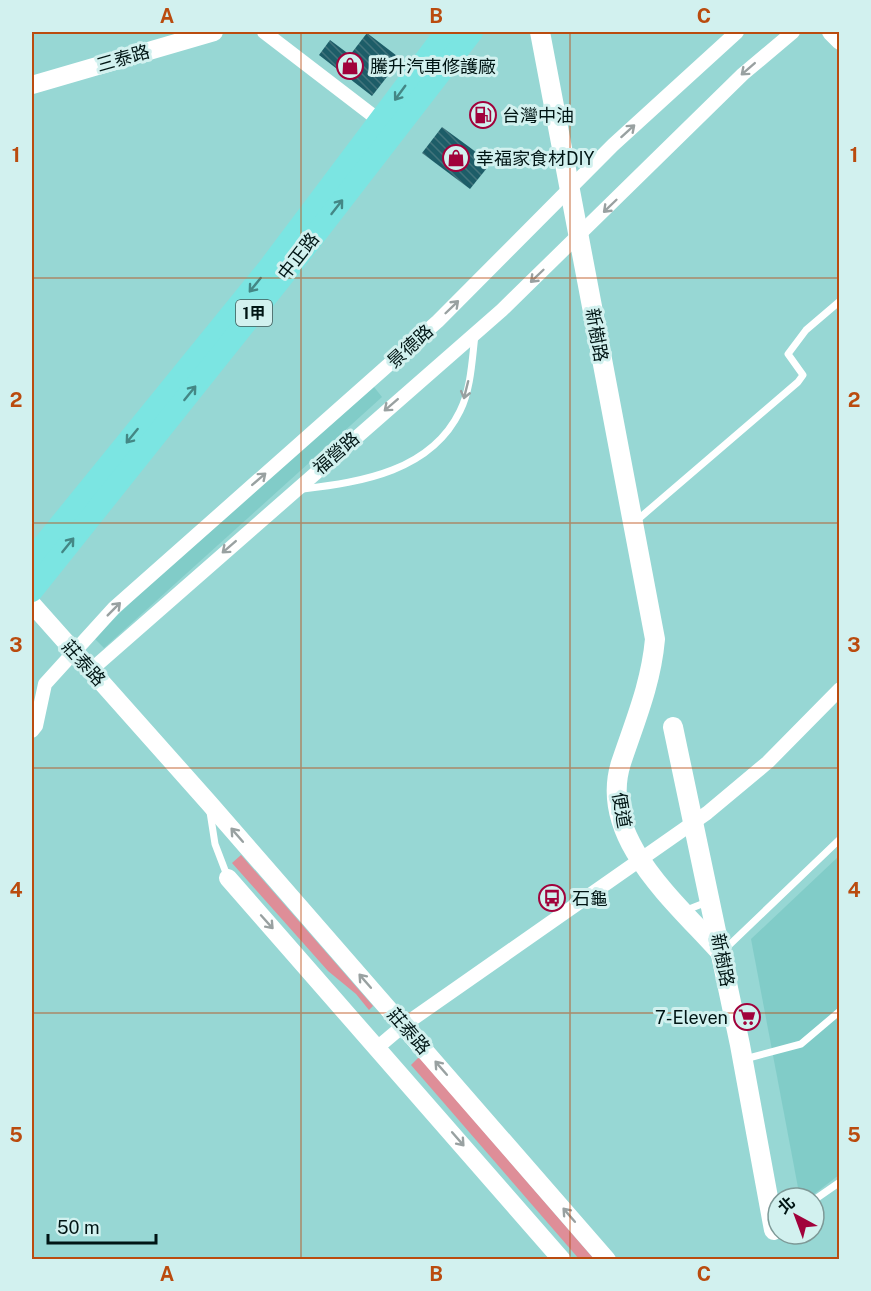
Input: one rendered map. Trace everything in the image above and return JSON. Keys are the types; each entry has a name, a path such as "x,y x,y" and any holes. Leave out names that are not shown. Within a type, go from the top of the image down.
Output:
{"main road":[{"name":"中正路","path":"32,559 267,270 446,32"},
{"name":"中正路","path":"32,591 269,293 472,32"},
{"name":"新樹路","path":"540,32 655,639"},
{"name":"便道","path":"655,639 648,688 620,765 616,790 625,833 640,860 721,953"},
{"name":"新樹路","path":"673,727 711,901 768,1186"}],"street":[{"name":"三泰路","path":"32,84 214,32"},
{"path":"264,32 380,121"},
{"name":"景德路","path":"74,652 139,584 438,321 571,186 737,32"},
{"name":"福營路","path":"91,670 475,332 580,235 743,74 793,32"},
{"path":"831,32 840,41"},
{"name":"莊泰路","path":"32,604 404,1025 607,1260"},
{"path":"32,731 36,726 45,684 74,652"},
{"path":"378,1047 404,1025 693,823 768,762 840,689"},
{"name":"莊泰路","path":"228,878 562,1260"}],"lane":[{"path":"632,525 798,382 802,375 788,354 806,330 840,301"},
{"path":"294,490 356,482 384,474 416,459 445,435 461,410 468,387 475,332"},
{"name":"莊泰路","path":"209,803 215,844 228,878"},
{"path":"721,953 840,839"},
{"path":"684,911 711,901"},
{"path":"742,1060 801,1044 840,1011"},
{"path":"826,1192 840,1182"}],"shaded area":[{"path":"374,387 382,397 104,648 94,638 173,562"},
{"path":"241,855 373,1006 369,1010 356,994 328,971 232,863"},
{"path":"839,856 839,1175 825,1186 798,1186 751,939"},
{"path":"419,1057 594,1259 579,1259 411,1065"}],"building":[{"path":"367,33 401,59 372,96 319,55 330,40 350,55"},
{"name":"幸福家食材DIY","path":"442,127 491,163 470,189 422,153"}],"place":[{"name":"騰升汽車修護廠","path":"350,66"},
{"name":"台灣中油","path":"483,115"},
{"name":"幸福家食材DIY","path":"456,158"},
{"name":"石龜","path":"552,898"},
{"name":"7-Eleven","path":"747,1017"}]}
